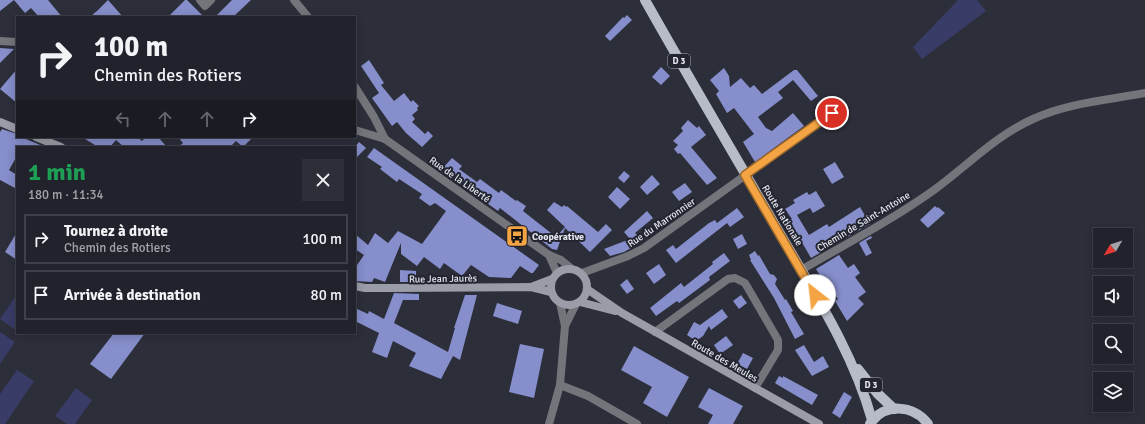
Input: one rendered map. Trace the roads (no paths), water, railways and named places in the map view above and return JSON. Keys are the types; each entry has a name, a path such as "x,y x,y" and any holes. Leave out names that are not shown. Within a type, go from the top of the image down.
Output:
{"main road":[{"name":"Route Nationale","path":"645,0 851,359"},
{"name":"D 3","path":"851,359 877,393 894,409"},
{"name":"D 3","path":"851,359 866,397 871,422"},
{"path":"871,422 882,412 894,409 904,409 913,411 921,416 928,424"}],"street":[{"path":"200,0 205,6 211,0"},
{"path":"294,0 308,16"},
{"path":"302,0 309,16"},
{"path":"0,41 16,42"},
{"path":"356,89 374,117 385,139"},
{"name":"Chemin de Saint-Antoine","path":"801,270 892,217 934,189 1005,134 1033,119 1072,107 1145,93"},
{"name":"Rue du Marronnier","path":"582,274 644,248 832,112"},
{"path":"0,122 16,129"},
{"name":"Rue de la Liberté","path":"356,130 385,139 549,255 561,260 571,268"},
{"path":"38,138 58,146"},
{"path":"549,255 554,276"},
{"path":"565,326 578,303 585,295 587,282 582,274 571,268 561,270 554,276 550,286 551,292 555,299 560,303 565,305 578,303"},
{"name":"Rue Jean Jaurès","path":"530,287 554,276"},
{"path":"655,332 728,280 735,278 744,283 778,340 778,350 755,388"},
{"name":"Rue Jean Jaurès","path":"356,286 365,288 530,287 551,292"},
{"name":"Route des Meules","path":"587,289 622,313 819,424"},
{"path":"549,424 560,385 565,326 560,303"},
{"name":"Route des Meules","path":"578,303 622,313"},
{"path":"560,385 588,396 637,424"}],"place":[{"name":"Coopérative","path":"517,236"}]}
